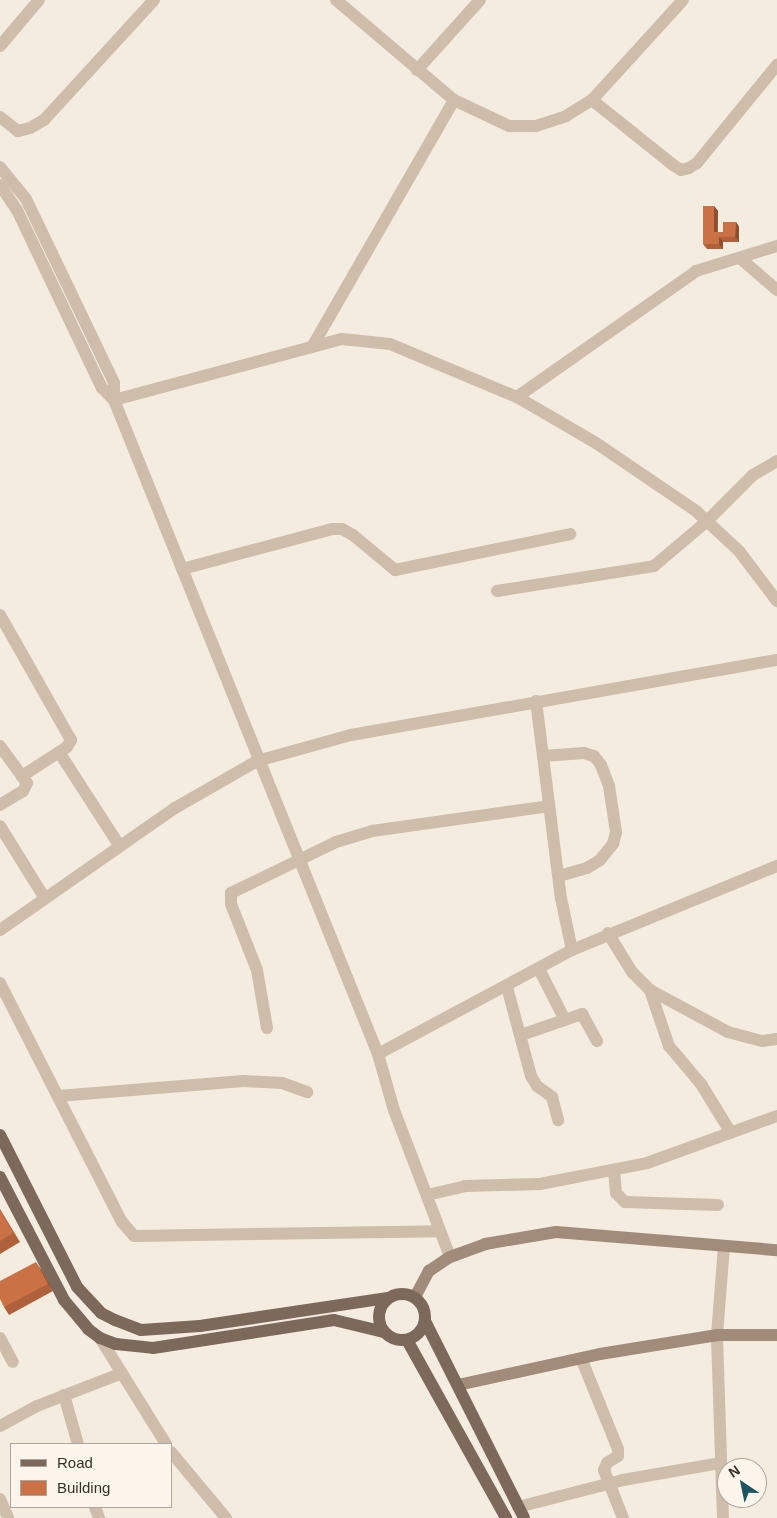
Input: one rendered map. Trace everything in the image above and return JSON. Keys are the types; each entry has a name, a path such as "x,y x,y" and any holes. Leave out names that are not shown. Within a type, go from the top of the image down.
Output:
{"main road":[{"path":"0,1134 77,1287 101,1313 115,1320 141,1330 200,1326 388,1298 397,1294 415,1297 425,1312 422,1330 407,1340 397,1340 384,1332 334,1320 153,1348 116,1344 100,1338 88,1329 64,1300 0,1177"},
{"path":"384,1332 378,1314 388,1298"},
{"path":"425,1321 521,1512"},
{"path":"407,1340 506,1518"}],"street":[{"path":"0,46 39,0"},
{"path":"0,117 18,131 30,128 44,120 154,0"},
{"path":"336,0 454,100 482,116 518,126 536,126 577,110 592,100 683,0"},
{"path":"417,70 480,0"},
{"path":"592,100 681,170 697,163 777,65"},
{"path":"312,347 454,100"},
{"path":"0,167 30,207 114,383 114,400 258,761 300,858 378,1054 450,1256"},
{"path":"0,185 17,210 102,388 114,400"},
{"path":"517,397 675,284 710,266 740,259 777,246"},
{"path":"740,259 777,290"},
{"path":"114,400 342,339 390,344 517,397 596,443 707,521 739,550 777,601"},
{"path":"497,590 648,568 707,521 753,476 777,461"},
{"path":"182,570 332,529 342,529 353,535 395,570 570,534"},
{"path":"0,615 70,736 70,744 22,776"},
{"path":"0,930 119,845 215,783 258,761 342,737 536,701 777,660"},
{"path":"536,701 559,876 572,950"},
{"path":"0,746 22,776 27,787 0,805"},
{"path":"59,752 119,845"},
{"path":"543,756 584,753 594,756 609,786 616,832 613,844 600,860 588,868 559,876"},
{"path":"267,1028 253,957 230,899 231,893 336,842 372,831 549,806"},
{"path":"0,826 44,897"},
{"path":"378,1054 507,987 572,950 608,933 777,866"},
{"path":"608,933 632,972 650,990 728,1032 762,1041 777,1039"},
{"path":"539,969 565,1020"},
{"path":"0,983 122,1222 134,1236 440,1230"},
{"path":"507,987 521,1035 530,1076 537,1086 552,1097 558,1120"},
{"path":"650,990 669,1046 701,1084 731,1132"},
{"path":"521,1035 582,1014 597,1041"},
{"path":"58,1096 243,1081 282,1084 307,1092"},
{"path":"427,1194 465,1186 540,1184 647,1164 777,1116"},
{"path":"614,1170 616,1193 625,1202 718,1205"},
{"path":"415,1297 429,1271 450,1256 485,1244 556,1232 777,1250"},
{"path":"720,1458 717,1335 724,1246"},
{"path":"458,1385 581,1358 717,1335 777,1335"},
{"path":"0,1338 13,1362"},
{"path":"100,1338 120,1374 165,1443"},
{"path":"581,1358 618,1450 618,1456 604,1466 608,1484 623,1518"},
{"path":"0,1426 64,1395 120,1374"},
{"path":"64,1395 78,1443"},
{"path":"172,1453 226,1518"},
{"path":"521,1512 608,1484 717,1464"},
{"path":"0,1499 8,1518"}],"building":[{"path":"703,206 714,206 714,232 723,232 723,222 736,222 735,237 719,237 719,244 703,244"},
{"path":"0,1210 13,1233 0,1241"},
{"path":"36,1262 48,1284 4,1307 0,1299 0,1281"}]}
